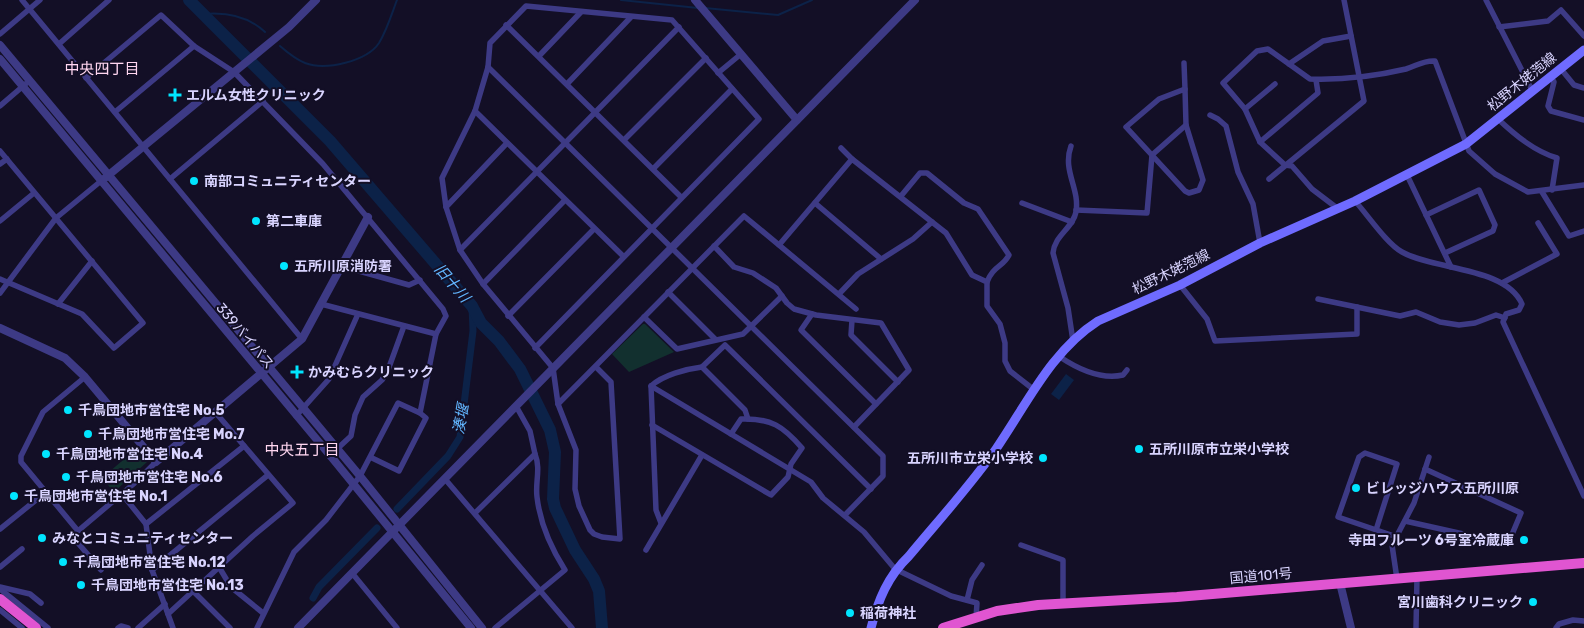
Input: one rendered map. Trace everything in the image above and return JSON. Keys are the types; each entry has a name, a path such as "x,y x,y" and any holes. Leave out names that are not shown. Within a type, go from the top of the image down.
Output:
{"highway":[{"name":"国道101号","path":"943,628 970,622 997,611 1064,603 1177,597 1584,563"},
{"path":"0,599 36,628"}],"main road":[{"name":"松野木姥萢線","path":"871,628 878,602 895,569 909,556 996,449 1033,389 1073,341 1098,321 1180,285 1260,243 1355,201 1466,144 1584,50"}],"street":[{"path":"22,0 302,339"},
{"path":"0,34 40,0"},
{"path":"58,44 109,0"},
{"path":"0,293 56,218 284,31 316,0"},
{"path":"695,0 797,120"},
{"path":"298,628 915,0"},
{"path":"1269,179 1364,101 1361,75 1344,0"},
{"path":"1486,0 1532,92"},
{"path":"535,348 758,119 672,20 526,6 490,43 488,67 474,111 442,178 446,207 460,250 482,284 535,348 553,368 558,404 576,450 575,489 579,506 594,534 620,539 611,382 596,367"},
{"path":"1499,27 1548,21 1561,10 1584,36"},
{"path":"539,56 581,12"},
{"path":"86,78 161,15 194,46 236,70 323,164 443,308 446,316 436,334 420,413"},
{"path":"567,84 631,17"},
{"path":"506,25 654,168 681,197"},
{"path":"460,250 679,27"},
{"path":"1289,64 1323,41 1351,36"},
{"path":"0,45 360,476 482,628"},
{"path":"114,112 194,46"},
{"path":"1337,208 1312,189 1292,166 1285,165 1260,142 1245,109 1223,83 1258,51 1268,49 1304,77 1316,80 1406,69 1429,60 1435,61 1466,144 1469,151 1476,157 1513,185 1528,192 1584,186"},
{"path":"718,73 741,54"},
{"path":"624,140 706,58"},
{"name":"339バイパス","path":"0,59 261,375 354,484 471,628"},
{"path":"1184,63 1185,89 1186,125 1203,180 1199,190 1189,193 1185,191 1126,127 1159,99 1185,89"},
{"path":"488,67 884,457 883,476 845,515"},
{"path":"1561,69 1574,85 1584,88"},
{"path":"1551,77 1554,82 1548,106 1551,111 1584,120"},
{"path":"1260,142 1318,93 1316,80"},
{"path":"0,106 29,81"},
{"path":"1245,109 1275,84"},
{"path":"654,168 732,89"},
{"path":"170,179 263,101"},
{"path":"474,111 623,256"},
{"path":"1210,115 1218,118 1226,126 1238,172 1253,204 1260,243"},
{"path":"1498,119 1522,140 1544,154 1557,158 1552,190"},
{"path":"1076,210 1147,213 1152,155 1186,125"},
{"path":"446,207 507,143"},
{"path":"1071,146 1067,158 1076,210 1072,222 1053,246 1053,253 1068,308 1073,341"},
{"path":"841,148 946,233 972,275 987,282"},
{"path":"0,151 143,324 114,348 82,314 0,279"},
{"path":"779,245 852,158"},
{"path":"0,164 7,159"},
{"path":"901,196 920,173 927,173 964,203 978,209 1009,255 1006,260 990,272 987,282 987,306 1000,324 1005,343 1005,361 1010,371 1033,389"},
{"path":"1407,175 1451,267"},
{"path":"1426,215 1479,190 1495,225 1493,231 1445,253"},
{"path":"1542,192 1569,236 1584,232"},
{"path":"0,221 34,193"},
{"path":"482,284 565,200"},
{"path":"1355,201 1399,250 1409,256 1502,283 1518,295 1522,304 1519,310 1506,314 1503,322 1584,496"},
{"path":"815,203 881,259"},
{"path":"1022,203 1072,222"},
{"path":"558,404 744,216 856,309"},
{"path":"101,570 72,536 122,494 156,462 302,339 368,217"},
{"path":"840,294 858,274 913,239 932,222"},
{"path":"1502,283 1557,254 1538,223"},
{"path":"508,316 594,228"},
{"path":"714,246 734,267 759,276 776,288 794,309 812,314 873,322 882,325 909,368 898,382 854,427"},
{"path":"58,304 92,261"},
{"path":"341,266 409,284 420,280"},
{"path":"1180,285 1207,318 1215,341 1357,334 1357,307"},
{"path":"668,292 715,339"},
{"path":"644,317 677,349 743,334 782,296"},
{"path":"1318,299 1400,316 1416,312 1440,322 1459,325 1475,323 1496,315 1505,318"},
{"path":"321,304 436,334"},
{"path":"296,416 329,380 358,314"},
{"path":"812,314 801,330 876,404"},
{"path":"852,320 851,335 898,382"},
{"path":"337,449 351,436 355,415 363,397 382,380 388,370 404,326"},
{"path":"0,328 65,358 85,377 156,462"},
{"path":"651,386 681,372 702,367 725,345 871,489"},
{"path":"1060,357 1077,368 1110,378 1123,375 1127,370"},
{"path":"702,367 745,410 748,419"},
{"path":"78,531 21,462 21,456 43,412 85,377"},
{"path":"651,386 656,510 662,523"},
{"path":"651,386 811,482 823,498 845,515 873,542 895,569 951,596 977,603 970,622"},
{"path":"256,628 294,552 326,520 360,476 398,403 420,413 426,418 399,471 370,457"},
{"path":"495,628 565,570 552,548 544,527 537,496 539,464 530,430 518,404"},
{"path":"168,614 293,503 216,413"},
{"path":"652,425 771,496 788,477 790,469 802,448 782,427 748,419 739,420 731,434"},
{"path":"146,524 244,446"},
{"path":"1376,530 1397,464 1365,453 1359,457 1338,517 1376,530 1397,537"},
{"path":"475,513 535,454"},
{"path":"646,550 702,455"},
{"path":"1396,579 1392,545 1414,503 1429,457"},
{"path":"1405,520 1508,544 1521,514 1425,469"},
{"path":"152,570 268,474"},
{"path":"445,479 572,628"},
{"path":"0,529 46,492"},
{"path":"122,494 146,524 152,570 172,628"},
{"path":"1020,545 1063,560 1064,603"},
{"path":"0,567 22,548"},
{"path":"966,600 972,580 982,565"},
{"path":"219,567 231,588 263,613"},
{"path":"352,573 398,628"},
{"path":"1416,628 1417,577"},
{"path":"1340,583 1351,628"},
{"path":"0,588 30,594 41,603"},
{"path":"0,588 48,628"},
{"path":"193,592 230,628"},
{"path":"138,628 165,604"},
{"path":"0,610 22,628"},
{"path":"1556,628 1559,624 1574,620 1584,621"},
{"path":"118,628 121,626 128,628"}],"green space":[{"path":"643,324 674,352 629,372 612,354"},
{"path":"136,449 147,462 114,492 102,478"}],"water":[{"path":"1066,374 1074,380 1059,400 1051,394"}],"waterway":[{"name":"旧十川","path":"189,0 330,141 472,306 481,323 499,341 520,369 550,430 555,452 553,499 555,508 575,550 594,579 599,591 602,628"},
{"path":"280,46 298,60 314,65 334,65 356,59 365,55 379,43 397,0"},
{"path":"621,0 698,8"},
{"path":"705,8 778,15 812,0"},
{"path":"204,14 237,16 252,22 265,32"},
{"name":"湊堰","path":"397,509 448,456 460,437 473,331 472,306"},
{"name":"湊堰","path":"313,598 319,587 377,528"}],"place":[{"name":"エルム女性クリニック","path":"175,95"},
{"name":"南部コミュニティセンター","path":"194,181"},
{"name":"第二車庫","path":"256,221"},
{"name":"五所川原消防署","path":"284,266"},
{"name":"かみむらクリニック","path":"297,372"},
{"name":"千鳥団地市営住宅 No.5","path":"68,410"},
{"name":"千鳥団地市営住宅 Mo.7","path":"88,434"},
{"name":"五所川原市立栄小学校","path":"1139,449"},
{"name":"千鳥団地市営住宅 No.4","path":"46,454"},
{"name":"五所川市立栄小学校","path":"1043,458"},
{"name":"千鳥団地市営住宅 No.6","path":"66,477"},
{"name":"ビレッジハウス五所川原","path":"1356,488"},
{"name":"千鳥団地市営住宅 No.1","path":"14,496"},
{"name":"みなとコミュニティセンター","path":"42,538"},
{"name":"寺田フルーツ 6号室冷蔵庫","path":"1524,540"},
{"name":"千鳥団地市営住宅 No.12","path":"63,562"},
{"name":"千鳥団地市営住宅 No.13","path":"81,585"},
{"name":"宮川歯科クリニック","path":"1533,602"},
{"name":"稲荷神社","path":"850,613"}],"district":[{"name":"中央四丁目","path":"102,69"},
{"name":"中央五丁目","path":"302,450"}]}
